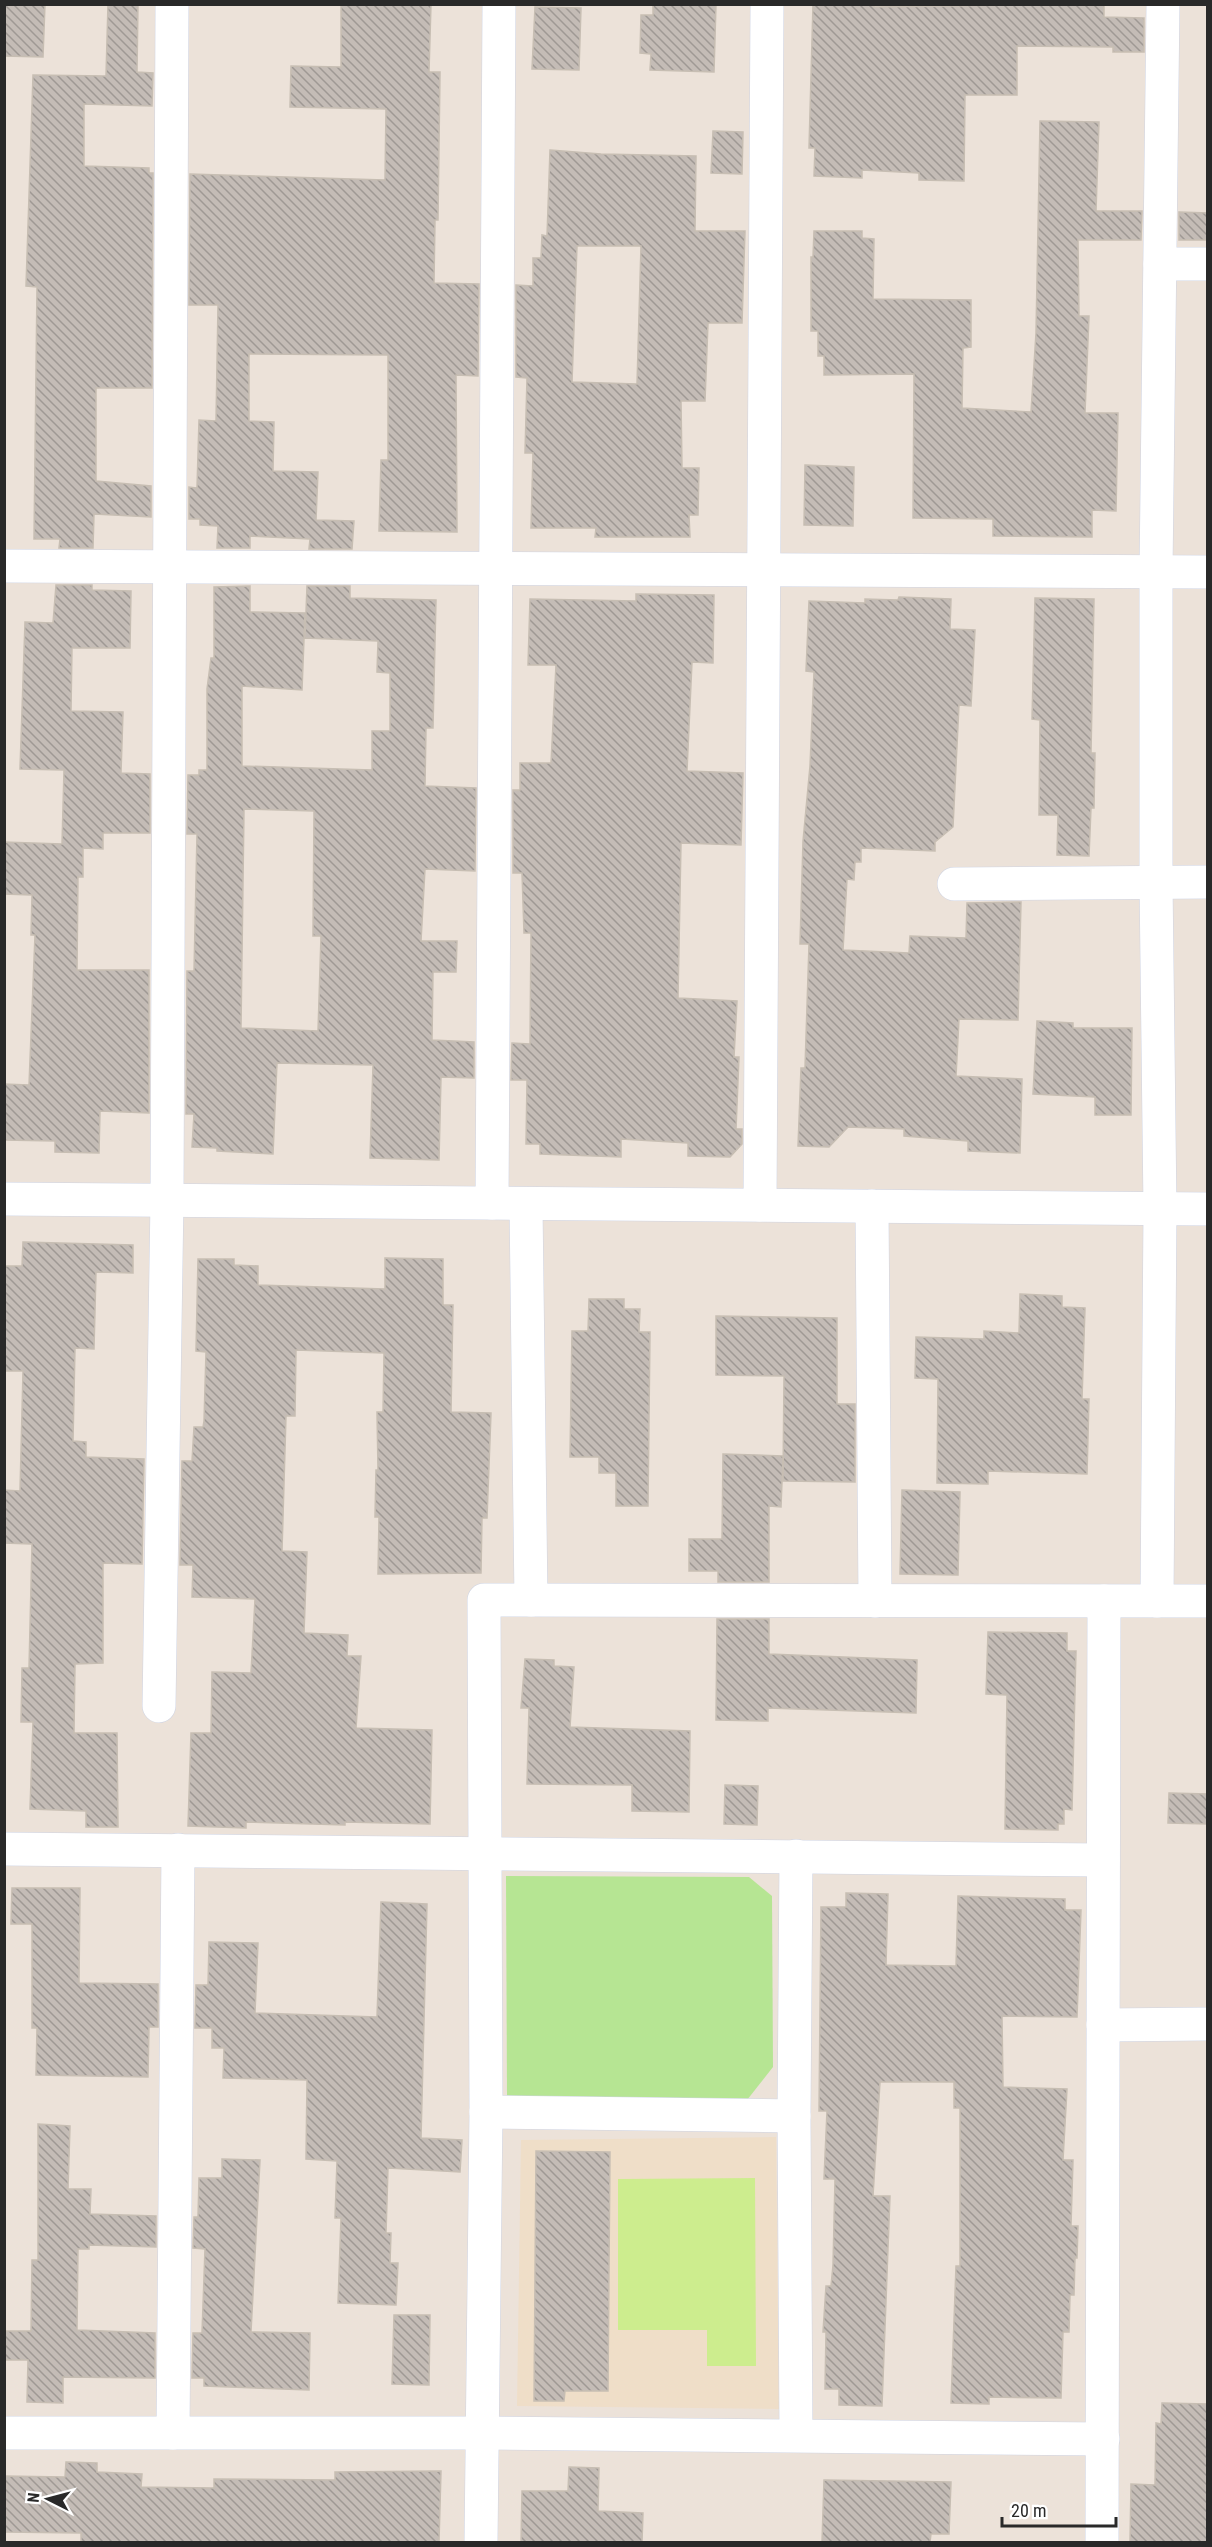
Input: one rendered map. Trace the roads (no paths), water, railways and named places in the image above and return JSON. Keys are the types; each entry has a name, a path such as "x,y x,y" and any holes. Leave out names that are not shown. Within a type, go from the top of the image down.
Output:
{"street":[{"path":"159,1706 166,1200 172,4"},
{"path":"492,1203 500,4"},
{"path":"760,1205 767,4"},
{"path":"1157,1601 1160,1209 1156,881 1156,572 1163,4"},
{"path":"1160,264 1208,264"},
{"path":"4,566 1208,572"},
{"path":"954,884 1208,882"},
{"path":"4,1199 1208,1209"},
{"path":"526,1204 531,1600"},
{"path":"872,1206 874,1601"},
{"path":"481,2542 486,2112 484,1600 1208,1601"},
{"path":"1102,2542 1104,1601"},
{"path":"4,1849 1103,1860"},
{"path":"172,2433 178,1850"},
{"path":"796,1856 794,2116 796,2435"},
{"path":"1102,2025 1208,2024"},
{"path":"486,2112 794,2116"},
{"path":"4,2433 483,2433 1103,2439"}]}
